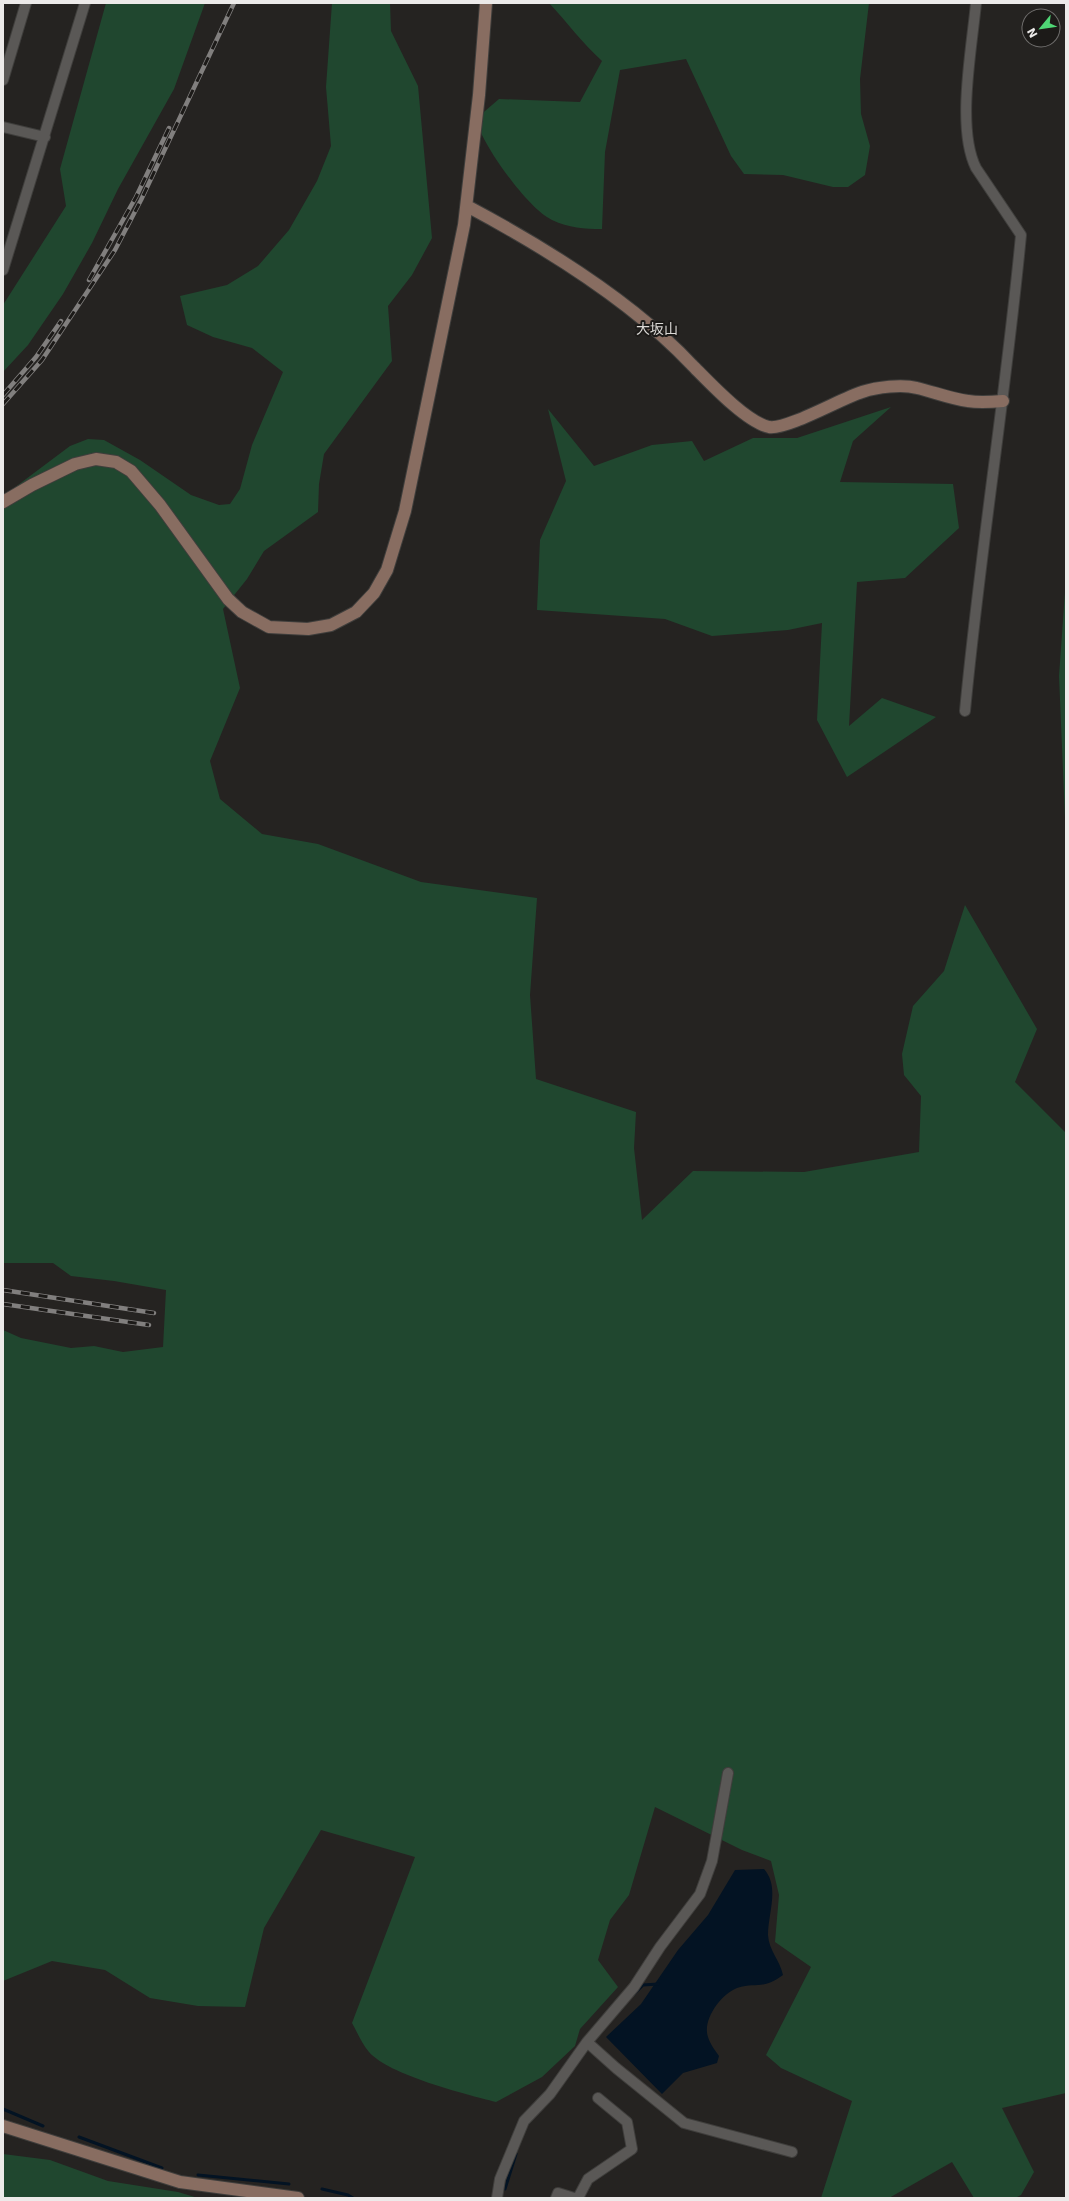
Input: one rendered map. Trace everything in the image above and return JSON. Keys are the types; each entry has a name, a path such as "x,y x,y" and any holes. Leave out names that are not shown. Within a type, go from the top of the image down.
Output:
{"street":[{"path":"3,80 26,3"},
{"path":"3,270 85,3"},
{"path":"3,502 32,485 75,464 96,459 116,462 131,471 160,505 228,599 242,612 269,627 308,629 331,626 356,612 374,593 387,570 405,511 467,206 479,95 486,3"},
{"path":"965,711 992,475 1003,402 1021,235 976,168 970,156 966,140 967,95 976,3"},
{"path":"3,127 45,137"},
{"path":"467,206 501,224 557,259 627,307 676,348 714,387 752,419 770,427 797,421 862,392 886,388 915,387 970,402 1003,402"},
{"path":"498,2198 500,2179 524,2121 550,2094 587,2042 634,1987 660,1947 700,1894 712,1861 728,1773"},
{"path":"587,2042 616,2068 684,2123 792,2152"},
{"path":"578,2198 588,2179 632,2149 627,2122 598,2098"},
{"path":"3,2126 180,2182 298,2198"},
{"path":"556,2198 558,2193 574,2198"}],"green space":[{"path":"106,3 205,3 174,89 118,189 92,243 63,294 28,345 3,372 3,305 66,206 60,169"},
{"path":"332,3 390,3 391,31 418,86 432,238 412,275 388,306 392,361 324,454 319,484 318,512 264,551 247,579 223,609 240,688 210,761 220,799 262,834 318,844 421,882 537,898 530,995 536,1079 636,1112 634,1148 642,1220 693,1171 804,1172 919,1152 921,1096 904,1075 902,1054 913,1006 944,971 965,905 1037,1029 1015,1082 1066,1133 1066,2093 1002,2108 1034,2172 1021,2195 1015,2198 974,2198 952,2162 889,2198 821,2198 852,2101 781,2068 766,2055 811,1967 775,1942 779,1895 771,1861 742,1850 655,1807 629,1895 610,1920 598,1960 618,1987 580,2029 575,2046 542,2077 496,2102 447,2089 410,2076 379,2060 369,2052 364,2045 352,2023 415,1857 321,1830 264,1928 245,2007 198,2006 150,1998 105,1970 52,1961 3,1981 3,1330 21,1338 71,1348 94,1346 123,1352 163,1347 166,1290 114,1281 71,1276 53,1263 3,1263 3,511 10,491 70,446 88,439 104,440 140,460 191,495 219,505 230,504 240,489 252,445 283,372 252,348 213,337 187,325 180,296 227,285 258,266 289,230 317,181 331,146 326,87"},
{"path":"549,3 869,3 860,79 861,114 870,146 865,175 848,187 833,187 783,175 744,174 731,156 686,59 620,70 605,152 602,229 577,228 552,220 533,205 512,182 487,145 480,129 478,117 499,99 580,102 602,61"},
{"path":"891,407 853,441 840,482 953,484 959,528 905,578 857,582 849,726 882,698 936,717 847,777 817,720 822,623 788,630 712,636 665,619 537,610 540,540 566,481 548,409 594,466 652,445 692,441 704,461 753,438 797,438"},
{"path":"1066,578 1066,842 1059,676"},
{"path":"3,2154 50,2160 108,2181 178,2192 198,2198 3,2198"}],"water":[{"path":"764,1869 769,1876 772,1892 768,1927 769,1941 783,1975 770,1983 737,1988 725,1996 714,2008 710,2016 707,2030 710,2042 719,2056 717,2063 683,2073 662,2094 606,2037 641,2004 678,1950 708,1915 735,1870"}],"waterway":[{"path":"634,1994 643,1985 658,1984"},
{"path":"3,2109 43,2126"},
{"path":"79,2137 162,2168"},
{"path":"505,2189 516,2154"},
{"path":"198,2175 289,2184"},
{"path":"322,2189 348,2195 353,2198"}],"railway":[{"path":"3,404 42,360 115,250 141,200 234,3"},
{"path":"89,280 136,197 169,128"},
{"path":"3,395 36,357 61,321"},
{"path":"3,1290 154,1313"},
{"path":"3,1304 149,1325"}],"district":[{"name":"大坂山","path":"657,329"}]}
